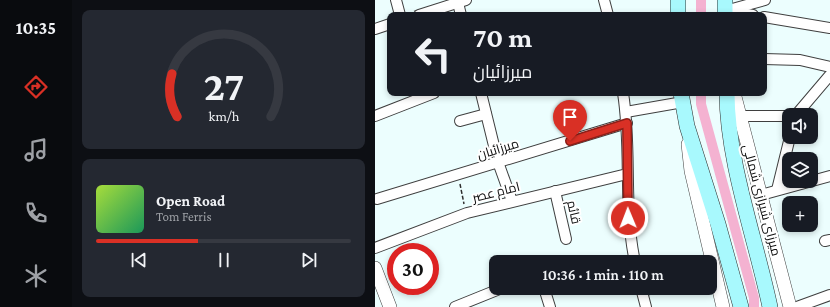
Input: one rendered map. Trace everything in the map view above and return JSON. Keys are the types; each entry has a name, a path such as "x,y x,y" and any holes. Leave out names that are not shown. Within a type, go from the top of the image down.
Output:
{"main road":[{"path":"679,0 679,12"},
{"name":"میرزای شیرازی شمالی","path":"727,96 727,109 735,162 770,307"},
{"path":"682,98 687,126 718,224 741,307"}],"street":[{"path":"396,0 399,12"},
{"path":"604,0 604,12"},
{"path":"725,8 765,0"},
{"path":"428,12 462,1 461,12"},
{"path":"725,8 741,12"},
{"path":"767,18 830,28"},
{"path":"375,29 387,25"},
{"path":"767,59 800,60 830,68"},
{"path":"802,108 830,75"},
{"path":"375,116 426,96"},
{"path":"482,96 498,162 512,201"},
{"path":"623,96 627,123 628,218 634,255"},
{"name":"میرزای شیرازی شمالی","path":"735,96 790,307"},
{"path":"626,112 682,98"},
{"path":"460,121 486,114"},
{"path":"740,116 782,116"},
{"name":"میرزائیان","path":"377,199 627,123"},
{"path":"687,126 691,171 708,255"},
{"path":"777,190 788,144"},
{"name":"امام عصر","path":"375,248 467,213 627,174"},
{"path":"761,195 830,176"},
{"name":"قائم","path":"555,191 566,239"},
{"path":"375,268 390,307"},
{"path":"717,289 723,307"},
{"path":"455,307 489,293"},
{"path":"546,295 550,307"},
{"path":"643,295 646,307"},
{"path":"797,307 830,295"}],"path":[{"path":"457,174 467,213"}],"waterway":[{"path":"701,0 701,12"},
{"path":"701,96 701,104 754,298 754,307"}],"route":[{"path":"570,141 627,123 628,218"}]}
